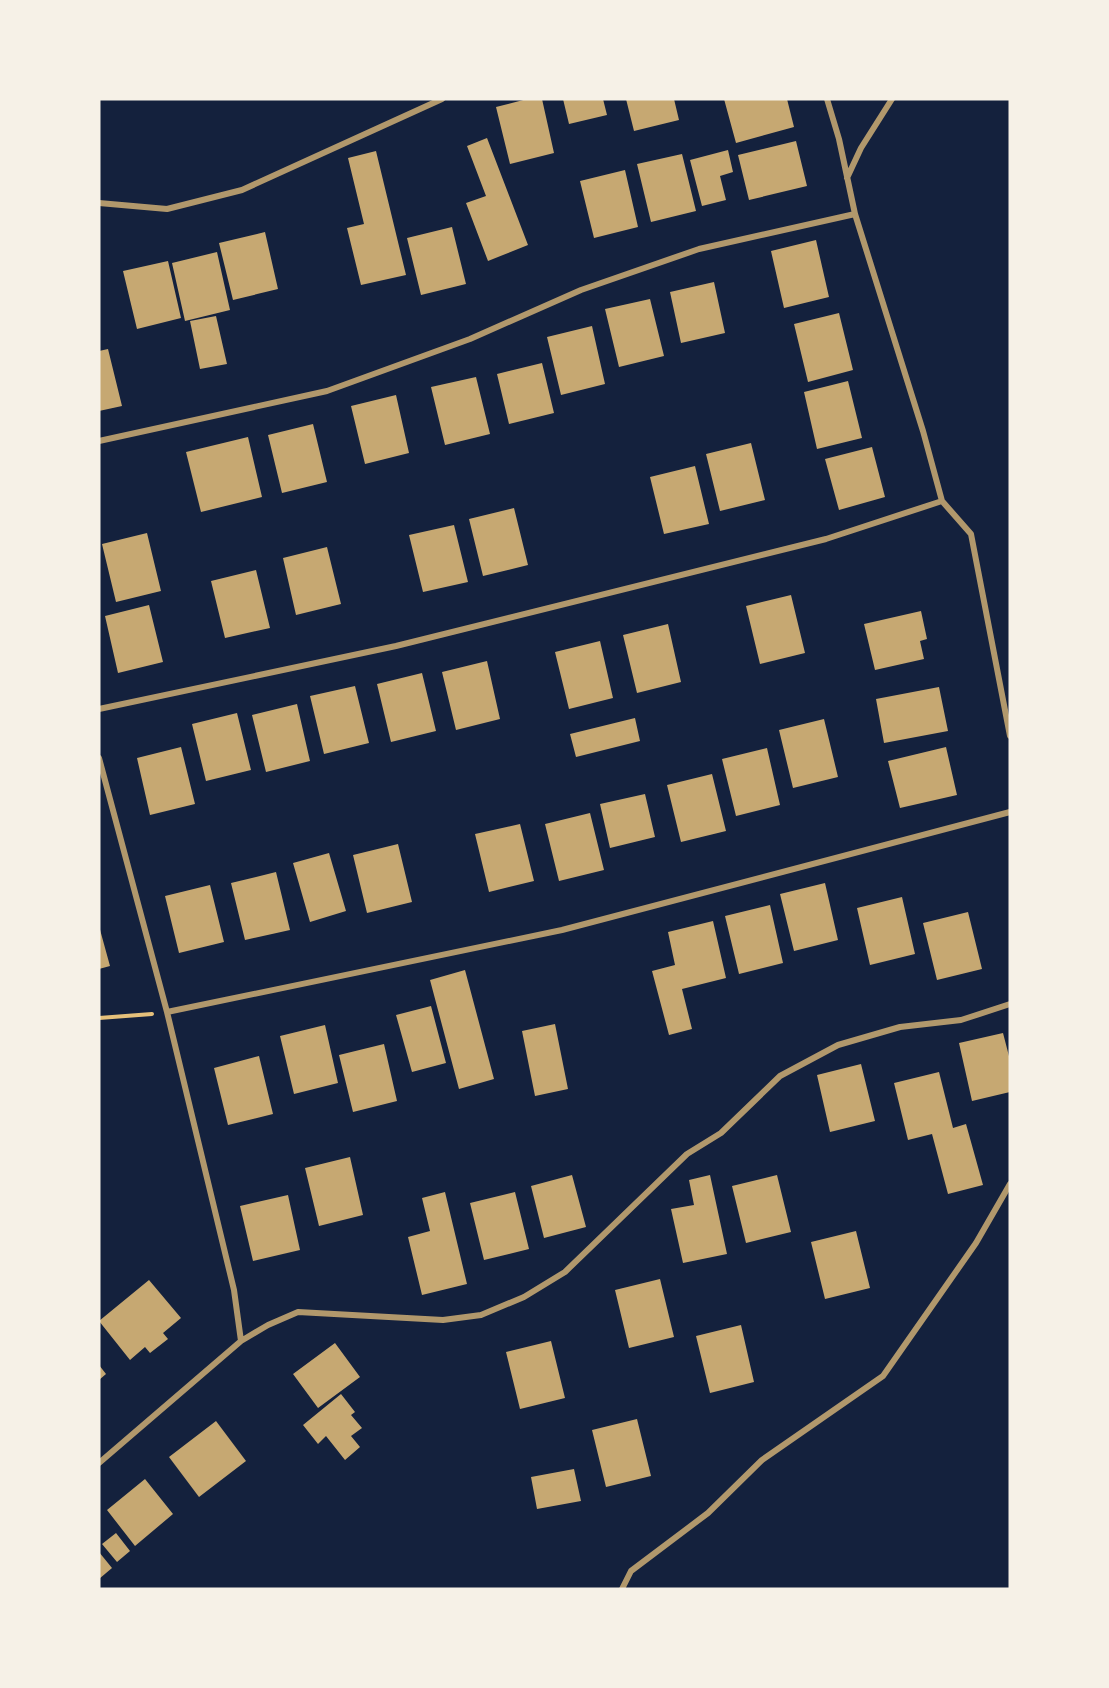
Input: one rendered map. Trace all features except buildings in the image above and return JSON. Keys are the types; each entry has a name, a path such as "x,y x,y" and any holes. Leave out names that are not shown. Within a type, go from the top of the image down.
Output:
{"street":[{"path":"99,203 167,209 242,190 442,99"},
{"path":"827,99 840,139 855,214 923,431 942,501 971,534 1010,736"},
{"path":"847,178 861,148 892,99"},
{"path":"99,441 327,391 470,339 581,290 699,249 855,214"},
{"path":"99,709 407,644 826,539 942,501"},
{"path":"99,758 167,1012 234,1290 241,1341"},
{"path":"167,1012 562,930 802,869 1010,812"},
{"path":"99,1463 241,1341 267,1325 298,1312 443,1320 481,1315 524,1297 565,1272 687,1154 721,1133 780,1076 838,1045 900,1027 961,1020 1010,1004"},
{"path":"622,1589 631,1571 708,1513 762,1460 883,1376 976,1243 1010,1184"}],"path":[{"path":"99,1018 167,1012"}]}
